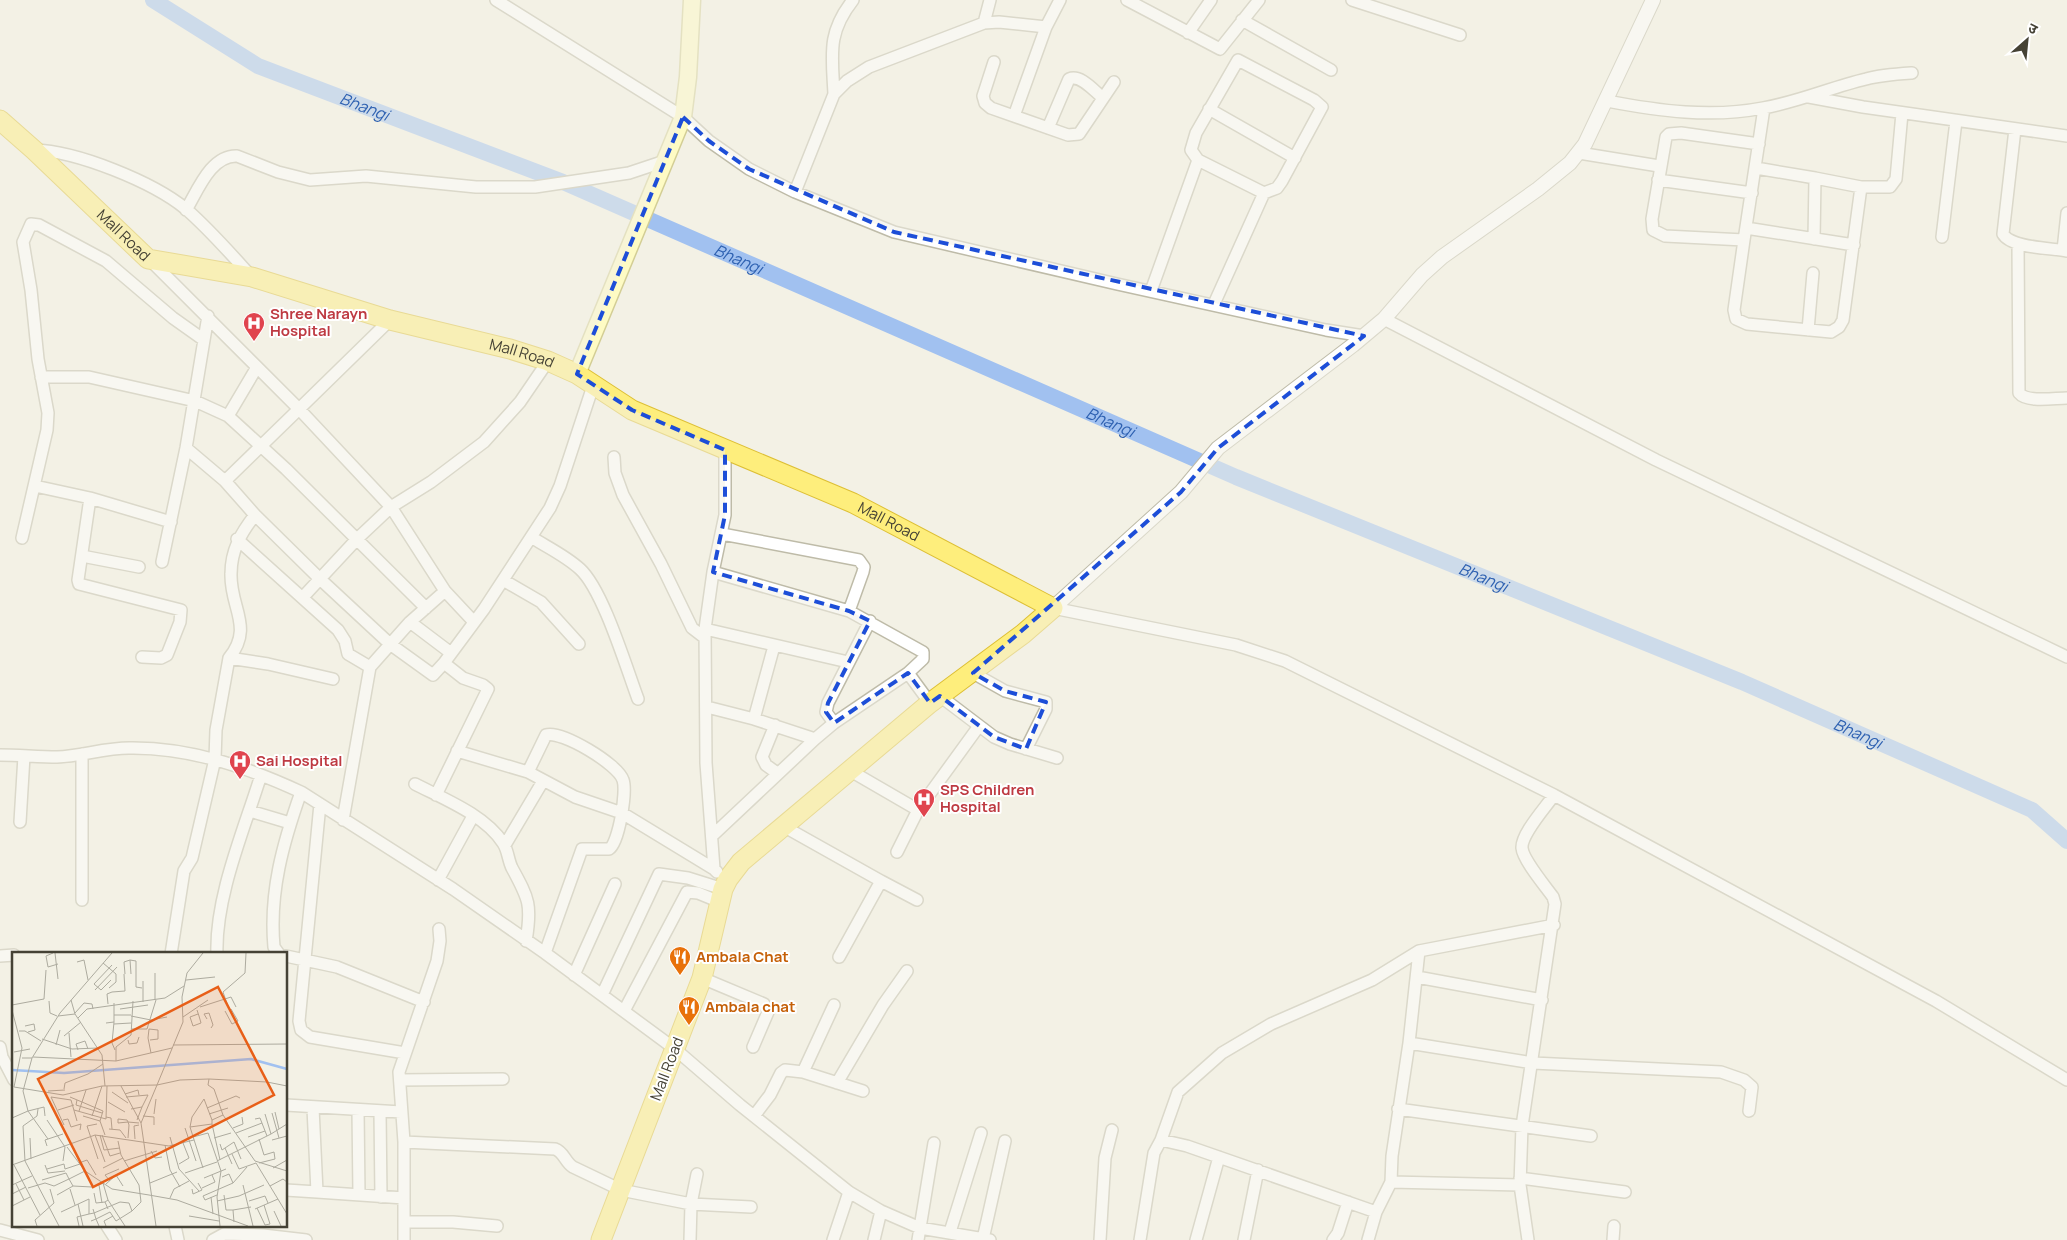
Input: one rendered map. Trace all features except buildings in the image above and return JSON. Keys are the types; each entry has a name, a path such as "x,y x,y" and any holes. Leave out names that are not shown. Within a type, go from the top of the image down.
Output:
{"highway":[{"name":"Mall Road","path":"0,120 148,259 252,277 390,320 510,349 548,361 577,374 632,410 853,503 1053,608 849,770 741,862 721,885 702,978 601,1240"}],"main road":[{"path":"577,374 683,116 688,78 692,0"}],"street":[{"path":"496,0 683,116 717,147 749,169 795,192 894,232 1326,330 1364,336"},
{"path":"795,192 834,94 833,37 840,17 853,0"},
{"path":"984,23 990,0"},
{"path":"1014,116 1046,27 1060,0"},
{"path":"1127,0 1314,100 1322,107 1277,188 1264,193 1214,304"},
{"path":"1188,33 1211,0"},
{"path":"1220,49 1259,0"},
{"path":"1352,0 1460,35"},
{"path":"1053,608 1146,526 1195,476 1209,458 1246,425 1384,319 1422,275 1442,257 1538,189 1579,153 1607,101 1653,0"},
{"path":"1242,20 1331,70"},
{"path":"834,94 847,81 869,67 984,23 1046,27"},
{"path":"1238,60 1192,140 1193,154 1198,160 1264,193"},
{"path":"994,62 983,96 985,103 991,108 1068,135 1079,134 1114,82"},
{"path":"1607,101 1650,109 1712,113 1764,108 1866,79 1912,73"},
{"path":"1048,128 1069,79 1073,77 1080,80 1103,98"},
{"path":"1806,97 1902,113 2067,136"},
{"path":"1764,108 1734,310 1736,319 1747,324 1831,332 1839,327 1843,320 1861,187"},
{"path":"1209,109 1295,158"},
{"path":"1756,168 1861,187 1890,187 1896,179 1902,113"},
{"path":"1942,237 1956,121"},
{"path":"2015,129 2003,234 2005,238 2018,244 2065,250 2067,213"},
{"path":"1744,240 1665,236 1652,230 1659,166 1665,139 1669,134 1681,133 1759,144"},
{"path":"34,150 71,154 149,186 186,210 252,277"},
{"path":"1579,153 1659,166"},
{"path":"186,210 217,163 229,156 237,156 295,178 310,180 366,176 476,187 535,187 629,173 665,161"},
{"path":"1151,290 1198,160"},
{"path":"1814,239 1815,178"},
{"path":"1658,180 1752,193"},
{"path":"22,538 47,430 48,413 41,377 31,290 23,242 25,232 33,223 106,261 173,318 204,340"},
{"path":"1746,228 1854,245"},
{"path":"2018,244 2019,393 2022,397 2029,398 2067,398"},
{"path":"148,259 257,366 391,507 445,591 474,622"},
{"path":"1808,330 1813,273"},
{"path":"162,562 195,401 208,316"},
{"path":"1384,319 1656,460 2067,657"},
{"path":"225,481 390,320"},
{"path":"303,597 357,539 391,507 431,482 484,442 520,402 548,361"},
{"path":"228,416 257,366"},
{"path":"41,377 89,377 195,401 228,416 357,539 426,608"},
{"path":"186,448 225,481 255,515 390,644 432,674 436,674 503,580 556,496 593,386"},
{"path":"721,885 712,836 706,763 705,633 713,572 725,515 725,450"},
{"path":"614,457 615,473 623,495 661,564 692,628 705,633 848,662"},
{"path":"35,486 90,498 171,522"},
{"path":"90,498 78,580 82,585 181,610 180,622 167,656 162,658 142,657"},
{"path":"171,952 184,871 192,858 214,759 216,730 229,658 241,637 230,575 237,539 255,515"},
{"path":"722,534 859,560 864,566 864,572 849,611"},
{"path":"531,537 579,568 587,577 614,634 638,699"},
{"path":"237,539 303,597 342,635 348,654 370,666"},
{"path":"82,556 139,567"},
{"path":"712,836 777,773 834,723 908,673 922,659 923,652 849,611 713,572"},
{"path":"503,580 541,602 579,644"},
{"path":"343,820 370,666 410,622 445,591"},
{"path":"1053,608 1236,645 1285,661 1554,795 1936,1001 2067,1080"},
{"path":"834,723 827,716 826,709 870,621"},
{"path":"410,622 451,652"},
{"path":"754,718 774,646"},
{"path":"229,658 268,664 333,679"},
{"path":"436,795 488,689 483,685 463,678 444,663"},
{"path":"972,672 1005,691 1046,702 1046,709 1026,749"},
{"path":"908,673 935,700 994,737 1057,758"},
{"path":"707,707 754,718 815,739"},
{"path":"775,725 762,758 766,765 777,773"},
{"path":"897,852 918,810 979,726"},
{"path":"528,772 543,738 550,734 560,736 589,751 619,772 624,785 622,813 612,847 598,850 584,848 580,852 544,953"},
{"path":"0,755 58,756 130,748 171,750 214,759 261,775 301,792 438,880 526,940 624,1011 675,1049 754,1116 849,1192 881,1211 920,1228 986,1239 1005,1141"},
{"path":"457,751 528,772 574,797 622,813 721,885"},
{"path":"82,754 82,900"},
{"path":"20,822 24,756"},
{"path":"849,770 918,810"},
{"path":"217,952 216,936 222,900 261,775"},
{"path":"505,845 543,781"},
{"path":"414,784 473,816 496,834 505,845 511,866 521,881 529,903 526,940"},
{"path":"278,952 274,947 273,896 290,824 301,792"},
{"path":"1528,1240 1520,1182 1522,1126 1554,925 1555,904 1553,897 1523,854 1522,845 1525,836 1554,795"},
{"path":"320,804 299,1021 303,1033 314,1038 405,1053"},
{"path":"250,811 290,824"},
{"path":"438,880 473,816"},
{"path":"783,826 918,900"},
{"path":"602,995 659,874 721,885"},
{"path":"839,957 881,881"},
{"path":"574,975 615,884"},
{"path":"624,1011 687,892 698,893 721,885"},
{"path":"1140,1240 1154,1154 1178,1092 1222,1053 1271,1024 1372,980 1419,951 1554,925"},
{"path":"404,1240 404,1142 401,1112 401,1063 424,1002 439,952 439,928"},
{"path":"1368,1240 1376,1212 1391,1182 1398,1108 1410,1043 1419,951"},
{"path":"288,956 337,967 424,1002"},
{"path":"837,1082 907,971"},
{"path":"1417,977 1542,1000"},
{"path":"702,978 764,1004 768,1012 753,1047"},
{"path":"803,1072 834,1005"},
{"path":"1410,1043 1533,1063 1721,1072 1744,1080 1752,1087 1749,1111"},
{"path":"1,1054 12,1076"},
{"path":"754,1116 770,1095 781,1073 786,1070 803,1072 863,1090"},
{"path":"400,1080 503,1078"},
{"path":"288,1105 401,1112"},
{"path":"314,1108 316,1192"},
{"path":"1398,1108 1591,1136"},
{"path":"358,1110 359,1195"},
{"path":"380,1112 381,1197"},
{"path":"1100,1240 1105,1158 1112,1130"},
{"path":"950,1232 981,1133"},
{"path":"1161,1140 1178,1143 1376,1212"},
{"path":"404,1142 555,1149 562,1152 569,1165 621,1190 691,1204 751,1207"},
{"path":"918,1240 934,1143"},
{"path":"1196,1240 1219,1157"},
{"path":"1244,1240 1258,1170"},
{"path":"690,1240 691,1204 697,1174"},
{"path":"1391,1182 1520,1182 1624,1192"},
{"path":"288,1190 404,1198"},
{"path":"833,1240 849,1192"},
{"path":"1333,1240 1338,1233 1348,1202"},
{"path":"874,1240 881,1211"},
{"path":"405,1222 453,1222 497,1226"},
{"path":"1612,1240 1614,1226"},
{"path":"109,1228 116,1240"},
{"path":"0,1230 38,1240"},
{"path":"213,1240 224,1234 260,1234 306,1240"}],"highlighted area":[{"path":"683,117 709,141 749,169 894,232 1364,336 1218,448 1181,492 973,673 1005,691 1046,702 1026,749 994,737 940,696 930,703 908,673 834,723 826,712 828,703 870,621 849,611 713,572 725,515 725,450 632,410 577,374"}],"waterway":[{"name":"Bhangi","path":"153,0 258,66 563,182 1236,477 1742,682 2032,810 2067,841"}],"place":[{"name":"Shree Narayn Hospital","path":"254,342"},
{"name":"Sai Hospital","path":"240,780"},
{"name":"SPS Children Hospital","path":"924,818"},
{"name":"Ambala Chat","path":"680,976"},
{"name":"Ambala chat","path":"689,1026"}]}
